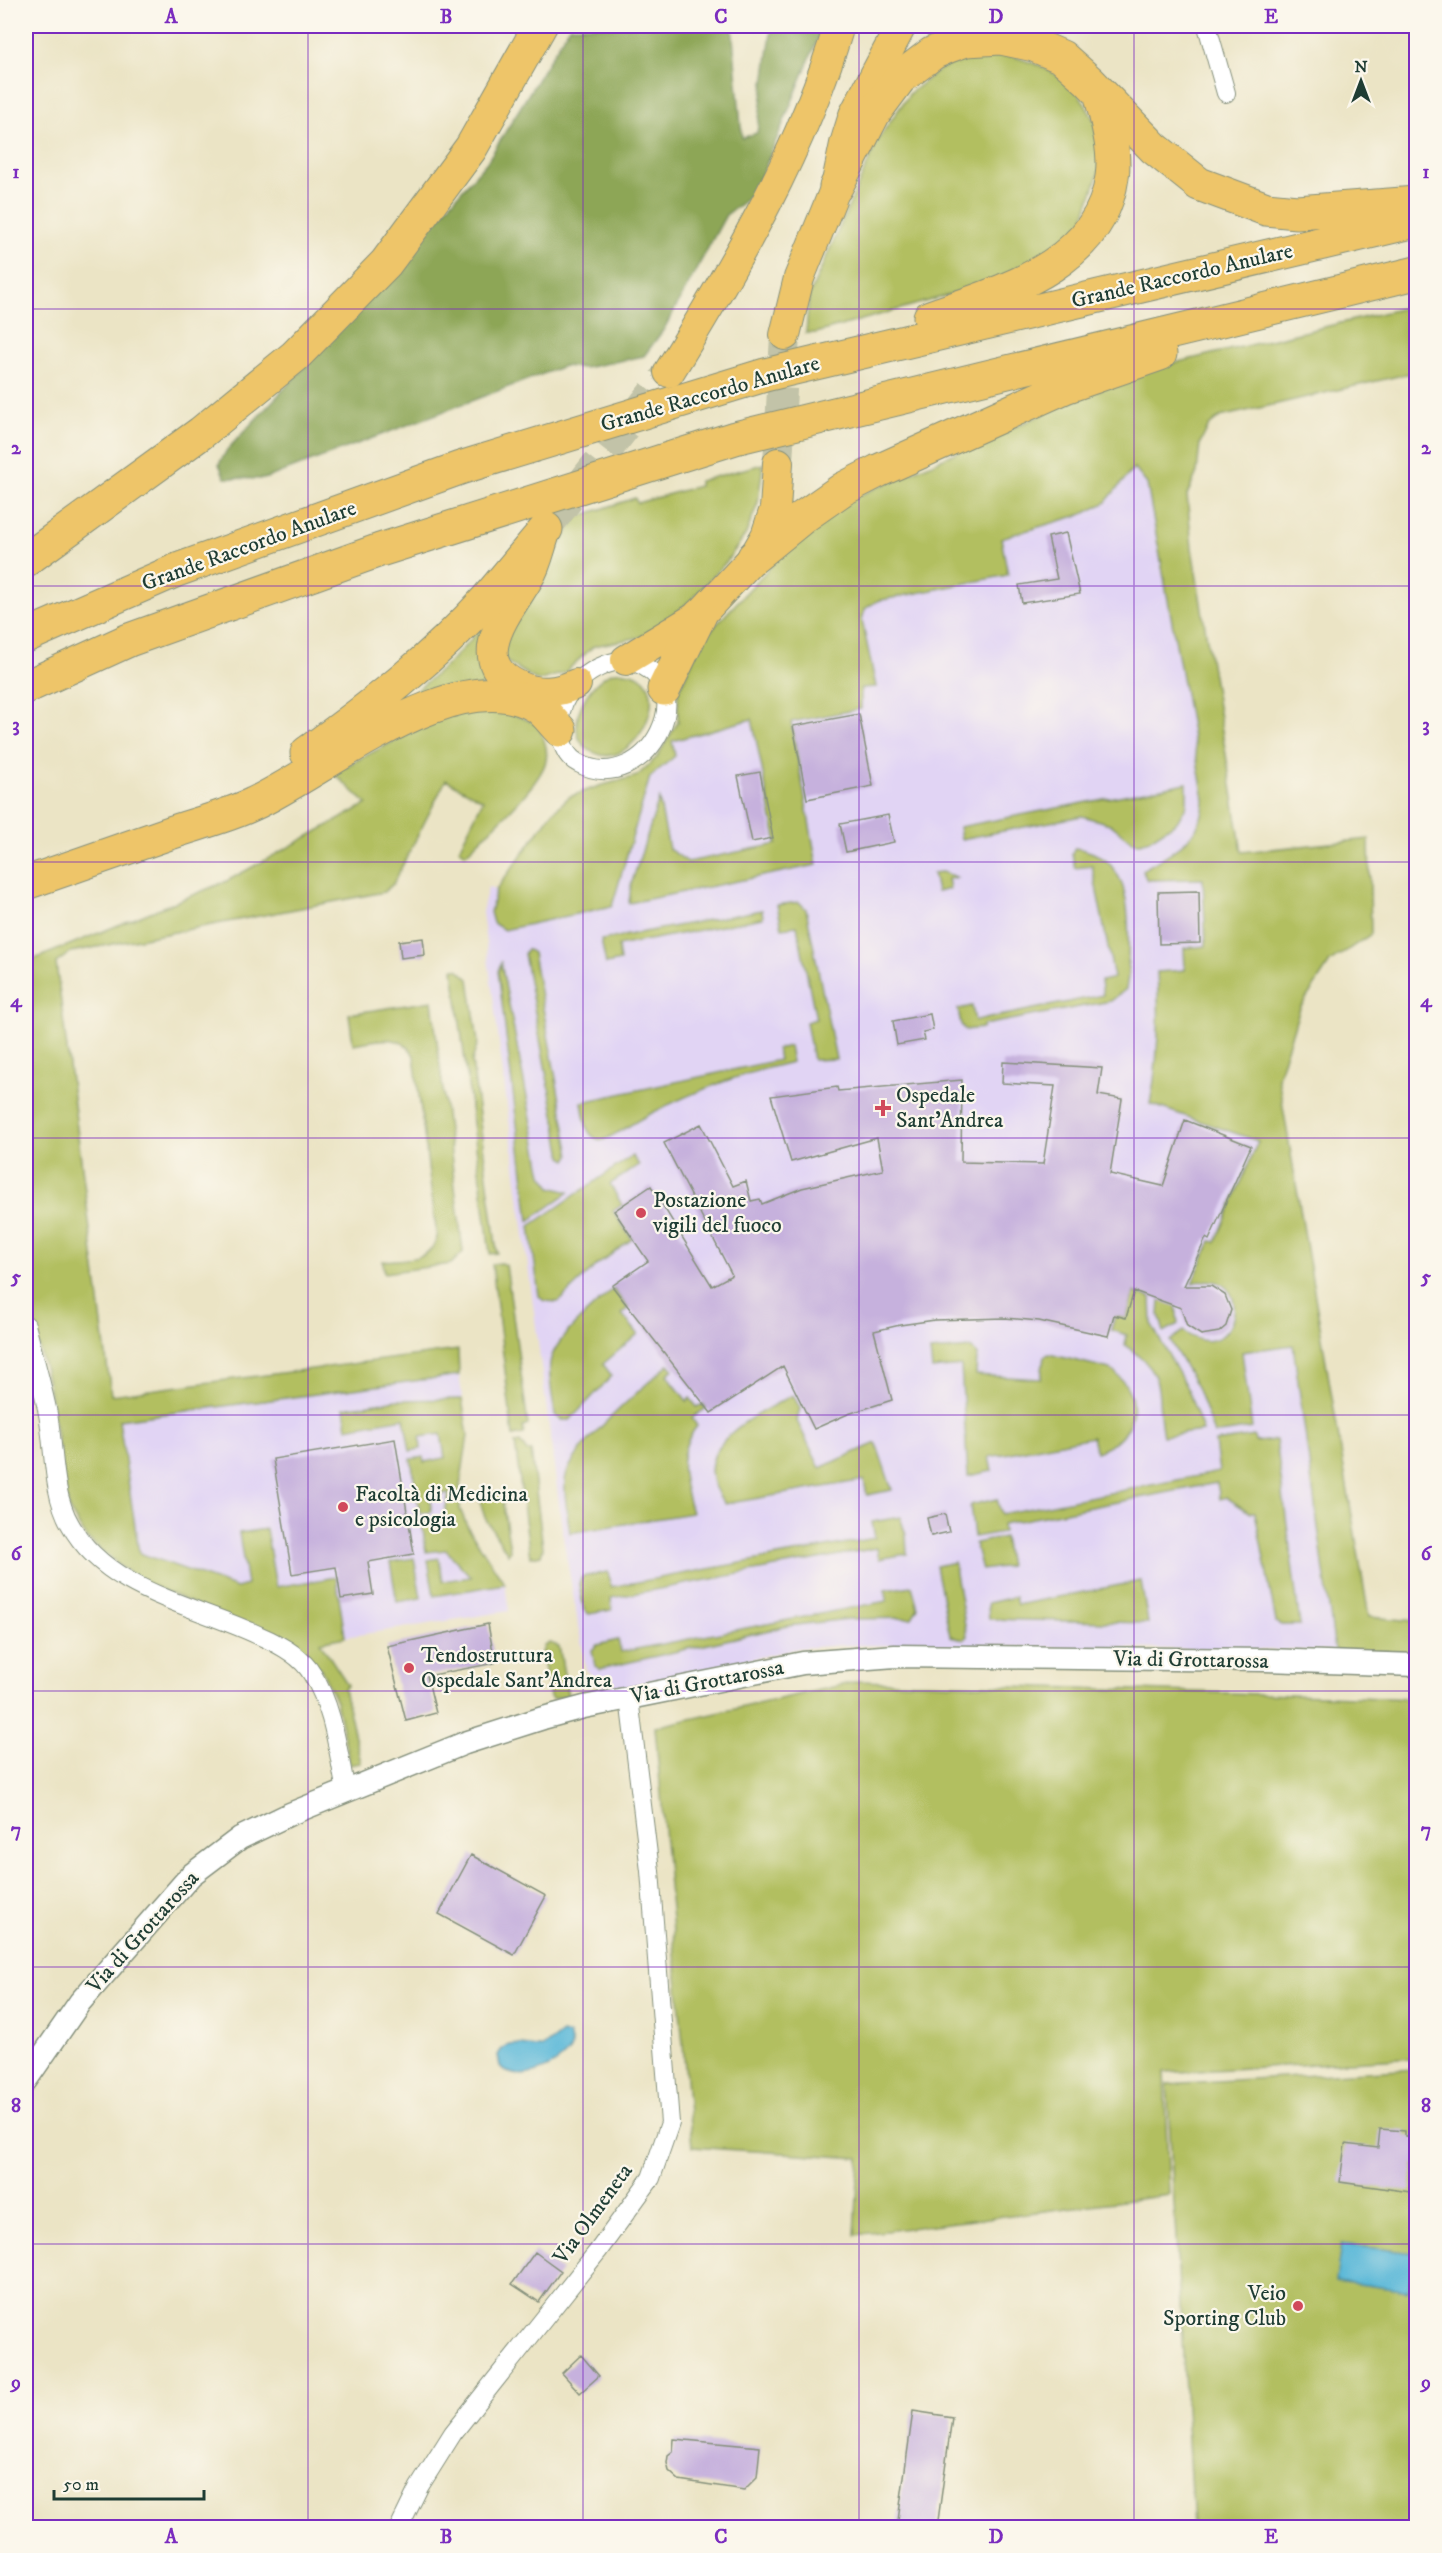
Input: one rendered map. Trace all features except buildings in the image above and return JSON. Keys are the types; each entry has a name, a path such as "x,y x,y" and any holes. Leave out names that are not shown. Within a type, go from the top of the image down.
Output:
{"highway":[{"path":"26,560 201,433 295,356 386,263 471,148 540,26"},
{"path":"669,372 744,247 784,168 827,64 838,26"},
{"path":"836,187 854,115 901,26"},
{"path":"785,335 799,278 836,187 873,113 892,86 933,53 966,40 1001,38 1018,40 1048,50 1076,69 1154,148 1199,184 1266,209 1298,212 1416,203"},
{"path":"765,375 1006,290 1049,269 1087,237 1103,206 1112,177 1111,140 1101,96"},
{"name":"Grande Raccordo Anulare","path":"26,636 177,570 460,468 765,375 1416,221"},
{"path":"626,660 700,615 754,557 803,517 843,489 936,443 1034,400 1157,354 1295,324 1416,273"},
{"path":"26,687 129,640 380,550 735,438 1416,273"},
{"path":"754,557 766,536 775,509 778,463"},
{"path":"549,525 531,575 494,636 494,659 505,678 527,690 552,692 576,684"},
{"path":"162,836 287,767 353,720 456,630 486,600 549,525"},
{"path":"664,689 700,615"},
{"path":"26,883 253,805 381,732 430,706 449,700 483,695 511,697 540,709 560,730"}],"street":[{"path":"1207,26 1226,93"},
{"path":"626,660 646,668 664,689 665,709 660,733 644,755 621,767 597,769 574,762 567,753 560,730 564,705 576,684 593,669 626,660"},
{"path":"26,1325 47,1410 60,1493 69,1524 87,1547 129,1581 249,1630 276,1643 302,1662 312,1673 324,1699 346,1791"},
{"name":"Via di Grottarossa","path":"26,2080 80,2002 191,1875 240,1838 346,1791 465,1743 566,1712 803,1663 895,1656 1266,1660 1416,1665"},
{"name":"Via Olmeneta","path":"399,2528 419,2487 453,2433 598,2252 651,2178 670,2123 650,1871 629,1698"}],"shaded area":[{"name":"Ospedale Sant'Andrea","path":"1167,425 1335,1651 845,1645 799,1648 606,1693 586,1669 564,1542 482,912 488,887 496,890 490,912 493,923 504,930 612,906 650,777 674,756 672,741 748,614"},
{"path":"459,1375 468,1435 460,1486 460,1509 468,1528 505,1584 509,1611 345,1637 336,1578 276,1587 237,1588 139,1553 119,1420"}],"green space":[{"path":"570,26 732,26 742,138 757,133 772,26 823,26 762,175 750,197 726,215 664,329 644,356 584,368 564,366 264,479 225,478 219,464 227,450 339,330 487,162"},
{"path":"985,55 1012,56 1041,66 1062,78 1079,94 1095,122 1100,169 1082,223 1012,277 816,333 806,333 809,296 879,138 910,93 939,70 961,59"},
{"path":"1416,305 1416,372 1220,417 1209,426 1200,443 1197,472 1187,495 1192,548 1242,852 1369,839 1371,934 1330,962 1300,1008 1278,1077 1369,1617 1416,1621 1416,1652 1335,1651 1293,1345 1242,1352 1252,1428 1214,1434 1197,1387 1170,1341 1183,1331 1202,1340 1217,1338 1228,1329 1234,1315 1233,1300 1227,1288 1213,1281 1192,1283 1211,1241 1216,1242 1258,1141 1150,1104 1158,1038 1157,972 1185,970 1184,948 1206,946 1203,879 1147,880 1142,870 1175,850 1192,834 1203,813 1204,799 1147,484 1134,468 1105,503 1083,514 1001,538 1008,575 877,601 865,609 862,620 876,687 861,688 861,709 791,722 817,865 629,903 631,885 659,799 669,849 688,862 777,844 752,719 672,741 675,756 650,777 612,906 504,930 493,923 490,912 496,890 552,813 569,797 637,776 657,757 678,722 678,692 702,640 786,550 835,506 1141,371"},
{"path":"763,464 758,503 746,534 727,561 692,599 668,620 641,637 594,646 564,673 538,681 502,659 508,627 577,517 635,498 637,503 699,486 699,481"},
{"path":"496,613 496,682 389,713 448,664"},
{"path":"614,672 635,674 647,684 651,698 649,715 642,731 630,745 616,754 601,755 587,749 579,739 577,727 579,713 592,688"},
{"path":"498,708 537,724 545,743 547,754 545,764 540,775 521,799 466,854 459,849 483,800 446,780 393,884 384,892 71,952 56,963 111,1395 458,1350 459,1375 119,1420 139,1553 237,1588 247,1585 239,1533 266,1529 276,1587 336,1577 345,1637 320,1642 348,1685 344,1689 361,1763 350,1765 336,1701 321,1669 298,1648 148,1584 121,1567 86,1537 69,1510 48,1383 26,1297 26,968 27,962 227,881 367,804 333,773 444,715"},
{"path":"1187,783 1187,805 1177,822 1149,840 1140,843 1133,842 1110,824 1082,816 961,839 959,827"},
{"path":"1075,848 1096,854 1111,865 1120,880 1126,897 1128,916 1126,989 1111,1001 965,1030 961,1025 958,1009 972,1006 975,1021 1103,995 1101,981 1114,978 1092,866 1075,868 1072,854"},
{"path":"942,872 956,877 948,879 950,889 937,892 933,873"},
{"path":"799,902 806,909 836,1059 813,1060 806,1022 816,1019 797,926 782,928 777,905"},
{"path":"762,910 763,918 618,946 620,961 606,964 601,940"},
{"path":"527,949 533,953 570,1155 567,1160 562,1157 524,954"},
{"path":"501,963 542,1175 551,1187 569,1192 529,1221 498,971"},
{"path":"453,969 458,969 469,979 478,1042 472,1061 497,1253 490,1254"},
{"path":"432,1001 463,1252 451,1264 384,1273 383,1261 423,1255 434,1245 437,1237 414,1056 409,1048 396,1040 353,1044 349,1014"},
{"path":"789,1046 792,1062 756,1071 686,1097 603,1140 592,1136 586,1126 582,1102 779,1060 777,1049"},
{"path":"632,1156 639,1165 610,1184 622,1205 613,1211 632,1239 596,1266 558,1302 544,1301 539,1296 530,1226"},
{"path":"492,1264 506,1265 528,1425 523,1427 524,1434 513,1436"},
{"path":"613,1289 628,1308 622,1314 638,1334 603,1364 612,1376 570,1420 561,1420 555,1415 550,1382 550,1363 553,1353 576,1323"},
{"path":"1134,1292 1151,1298 1152,1325 1188,1390 1203,1431 1163,1436 1158,1386 1154,1376 1149,1366 1125,1345 1127,1335 1111,1330 1115,1316 1126,1318"},
{"path":"1160,1300 1176,1305 1178,1324 1164,1332 1159,1315"},
{"path":"972,1348 977,1355 976,1375 1041,1379 1044,1356 1049,1354 1110,1369 1129,1391 1132,1415 1128,1427 1110,1446 1096,1452 1092,1437 989,1457 992,1471 968,1476 961,1366 932,1369 930,1351"},
{"path":"669,1364 673,1369 667,1375 687,1401 690,1398 697,1407 703,1404 706,1408 692,1418 697,1426 685,1447 683,1458 684,1479 692,1513 570,1533 565,1487 569,1468 592,1436"},
{"path":"793,1395 800,1408 797,1421 820,1468 876,1443 892,1490 867,1495 864,1480 725,1504 714,1485 711,1467 716,1452 741,1425"},
{"path":"462,1399 468,1435 460,1486 460,1509 468,1528 505,1584 434,1596 428,1560 439,1558 443,1581 471,1577 446,1550 426,1552 422,1522 443,1522 449,1493 429,1496 432,1512 420,1514 411,1459 423,1457 424,1462 445,1458 441,1434 420,1437 421,1449 410,1451 404,1418 347,1428 344,1408 397,1400"},
{"path":"1254,1436 1255,1442 1276,1440 1300,1625 1281,1625 1276,1622 1255,1512 1249,1512 1226,1497 1220,1499 1217,1483 1002,1524 1003,1532 974,1537 970,1505 997,1499 1001,1514 1219,1472 1215,1442"},
{"path":"520,1442 527,1452 531,1451 543,1548 541,1555 530,1557 515,1443"},
{"path":"490,1492 498,1493 502,1497 510,1550 508,1554 485,1518 479,1498"},
{"path":"900,1517 906,1535 907,1554 879,1559 877,1548 611,1598 612,1610 589,1614 584,1610 579,1584 582,1577 608,1572 611,1587 875,1538 872,1522"},
{"path":"1004,1537 1009,1566 982,1570 975,1543"},
{"path":"414,1558 421,1598 397,1602 390,1562"},
{"path":"954,1562 967,1636 964,1639 950,1636 936,1566"},
{"path":"1141,1581 1148,1623 989,1619 988,1603 1015,1597 1017,1605"},
{"path":"912,1586 918,1608 912,1618 848,1619 787,1626 600,1669 595,1666 592,1650 597,1645 618,1640 621,1652 887,1601 885,1590"},
{"path":"549,1643 559,1646 568,1696 553,1699 550,1697 542,1653 544,1646"},
{"path":"859,1681 1416,1699 1416,2058 1164,2073 1169,2195 855,2235 859,2158 692,2147 655,1727"},
{"name":"Veio Sporting Club","path":"1416,2069 1416,2527 1193,2527 1167,2084"}],"water":[{"path":"562,2033 569,2035 572,2046 559,2061 550,2067 517,2075 500,2066 498,2055 507,2046 544,2047"},
{"path":"1341,2244 1414,2253 1409,2291 1336,2281"}],"tunnel":[{"path":"778,463 785,335"},
{"path":"551,522 669,372"}],"place":[{"name":"Ospedale Sant'Andrea","path":"883,1108"},
{"name":"Postazione vigili del fuoco","path":"641,1213"},
{"name":"Facoltà di Medicina e psicologia","path":"343,1507"},
{"name":"Tendostruttura Ospedale Sant'Andrea","path":"409,1668"},
{"name":"Veio Sporting Club","path":"1298,2306"}]}
